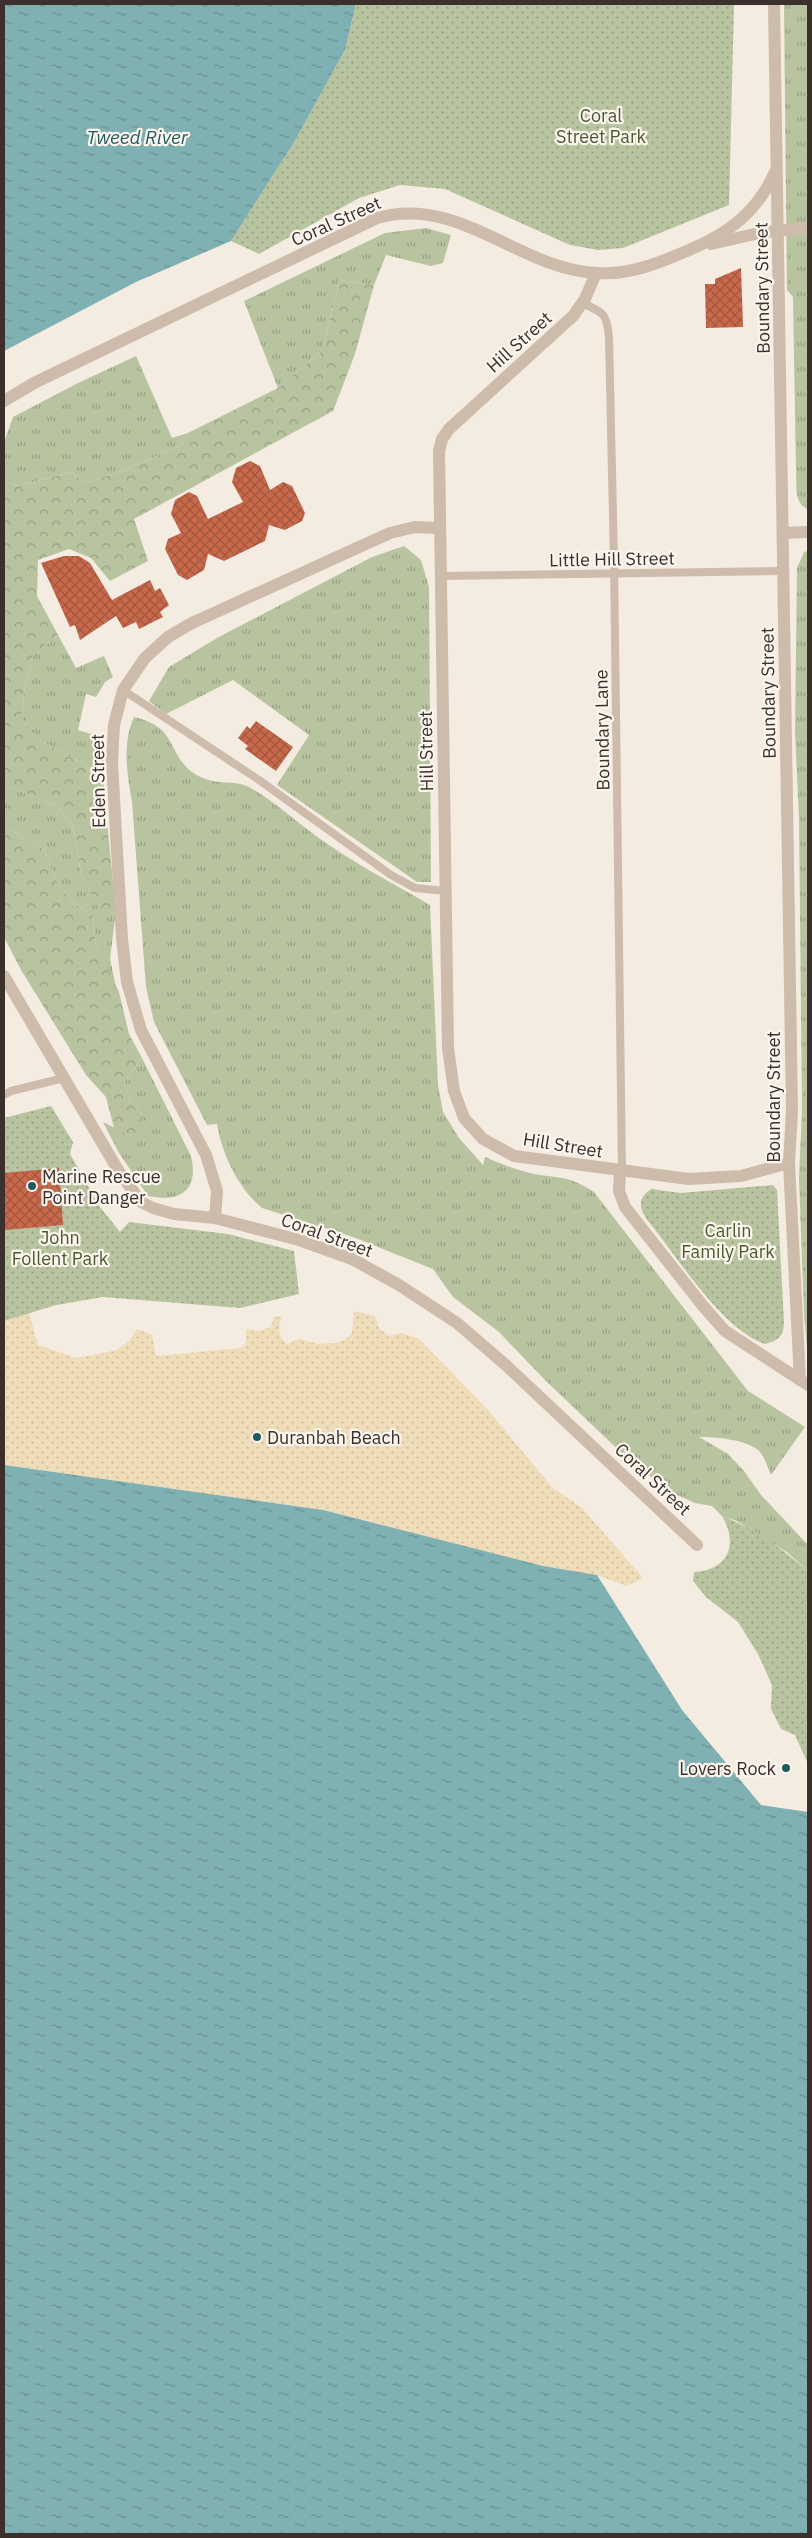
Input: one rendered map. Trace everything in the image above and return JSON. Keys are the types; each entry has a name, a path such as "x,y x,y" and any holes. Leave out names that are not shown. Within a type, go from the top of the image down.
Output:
{"street":[{"name":"Boundary Street","path":"774,4 792,1111 789,1163 804,1383"},
{"name":"Coral Street","path":"698,246 751,211 762,198 778,166"},
{"name":"Coral Street","path":"4,401 34,384 255,279 367,222 388,215 406,212 435,215 548,261 596,273 618,273 639,269 698,246 778,230 808,228"},
{"name":"Hill Street","path":"596,273 582,303 563,327 462,417 442,439 438,462 448,1048 454,1091 464,1118 483,1139 514,1156 621,1171 705,1179 741,1176 789,1163"},
{"name":"Eden Street","path":"215,1218 217,1191 206,1155 140,1030 127,982 122,939 112,762 114,725 123,690 146,658 168,637 192,623 390,532 407,528 439,528"},
{"path":"783,533 808,532"},
{"name":"Coral Street","path":"4,976 118,1170 140,1202 174,1214 215,1218 299,1240 352,1259 428,1302 457,1323 508,1368 697,1545"},
{"path":"621,1171 620,1196 625,1207 712,1317 737,1340 804,1383"}],"lane":[{"name":"Boundary Lane","path":"582,303 602,312 608,323 614,574 621,1171"},
{"name":"Little Hill Street","path":"441,576 784,571"},
{"path":"123,690 259,780 391,874 415,888 446,891"},
{"path":"4,1095 11,1091 64,1078"}],"green space":[{"name":"Coral Street Park","path":"356,4 734,4 729,205 623,248 598,250 570,245 445,189 400,185 359,198 259,254 231,241 293,144 345,50"},
{"path":"784,4 808,4 808,509 800,503 797,489 793,297 787,290"},
{"path":"426,228 451,235 443,263 431,266 386,255 374,285 340,280 322,351 278,388 244,301 385,233"},
{"path":"340,280 374,285 355,354 333,411 134,519 148,561 110,581 91,558 69,549 38,560 37,596 58,635 33,655 25,688 21,719 38,739 84,764 104,793 116,910 104,920 81,874 73,825 58,807 4,784 4,478 17,486 72,472 85,483 127,469 182,445 188,433 278,388 322,351"},
{"path":"136,356 172,438 188,433 182,445 127,469 85,483 72,472 17,486 4,478 4,442 13,417 78,383"},
{"path":"404,546 421,560 429,587 431,882 417,882 277,785 309,735 233,680 166,714 149,701 169,667 217,638 372,557"},
{"path":"808,551 808,1359 804,1314 799,1179 802,1110 799,818 795,731 797,568 804,552"},
{"path":"58,635 76,668 104,656 113,677 105,682 96,697 86,694 78,730 104,738 104,793 84,764 38,739 21,719 25,688 33,655"},
{"path":"134,717 158,727 165,734 186,767 195,774 217,782 237,783 249,787 270,800 341,853 430,905 438,1085 443,1112 459,1138 483,1165 485,1157 509,1167 534,1174 565,1178 594,1192 748,1391 805,1427 771,1475 762,1455 752,1446 730,1439 699,1437 728,1454 744,1471 761,1495 808,1545 808,1571 788,1553 737,1521 722,1516 712,1506 695,1503 673,1493 632,1463 544,1379 499,1332 453,1297 433,1269 353,1237 262,1208 253,1200 232,1170 219,1135 217,1124 207,1125 154,1022 146,987 132,802 127,769 128,738"},
{"path":"4,784 58,807 73,825 81,874 104,919 116,910 110,959 116,987 96,945 93,916 67,896 56,880 45,850 4,826"},
{"path":"4,826 45,850 56,880 67,896 93,916 96,945 119,992 129,1034 142,1058 124,1083 132,1104 143,1115 145,1136 131,1136 114,1128 106,1097 86,1075 21,970 4,937"},
{"path":"142,1058 191,1156 193,1168 190,1185 185,1191 170,1197 148,1196 119,1153 103,1122 131,1136 143,1115 132,1104 124,1083"},
{"name":"John Follent Park","path":"51,1106 73,1142 70,1154 100,1207 120,1232 129,1222 228,1234 294,1251 299,1294 240,1308 103,1297 56,1305 4,1321 4,1118"},
{"name":"Carlin Family Park","path":"773,1185 777,1190 784,1323 781,1335 774,1341 765,1344 732,1324 701,1290 648,1221 641,1208 641,1204 643,1196 651,1189 681,1193"},
{"path":"722,1516 768,1540 808,1571 808,1764 795,1735 781,1729 771,1709 772,1685 758,1654 738,1622 706,1597 693,1581 694,1572 715,1566 727,1554 730,1546 730,1537"}],"sand":[{"name":"Duranbah Beach","path":"354,1311 375,1316 379,1328 389,1336 402,1333 419,1339 487,1409 552,1487 582,1508 643,1578 626,1586 597,1575 543,1566 323,1510 4,1465 4,1321 29,1313 38,1345 77,1358 117,1350 129,1341 137,1329 152,1335 156,1356 241,1348 246,1343 246,1329 259,1331 271,1327 274,1317 282,1316 279,1331 281,1338 287,1344 299,1339 319,1344 335,1343 345,1340 352,1333"}],"water":[{"name":"Tweed River","path":"4,4 356,4 345,50 293,144 231,241 136,282 4,351"},
{"path":"4,1465 323,1510 543,1566 597,1575 682,1710 761,1805 808,1812 808,2534 4,2534"}],"building":[{"path":"741,268 743,327 706,328 705,284 715,284 715,279"},
{"path":"250,461 260,466 270,490 283,482 292,486 305,513 302,521 285,530 269,525 265,541 224,561 208,554 204,570 187,580 178,575 165,549 168,539 181,533 171,514 175,500 189,492 197,496 208,519 243,502 232,482 236,468"},
{"path":"64,556 79,556 90,563 112,600 150,580 155,591 160,588 169,605 160,612 163,617 139,629 136,622 123,628 116,616 80,640 75,625 70,627 41,563"},
{"path":"256,721 293,747 276,771 245,749 248,746 238,738 247,726 250,729"},
{"name":"Marine Rescue Point Danger","path":"59,1168 63,1225 5,1230 4,1173"}],"place":[{"name":"Marine Rescue Point Danger","path":"32,1186"},
{"name":"Duranbah Beach","path":"257,1437"},
{"name":"Lovers Rock","path":"786,1768"}]}
